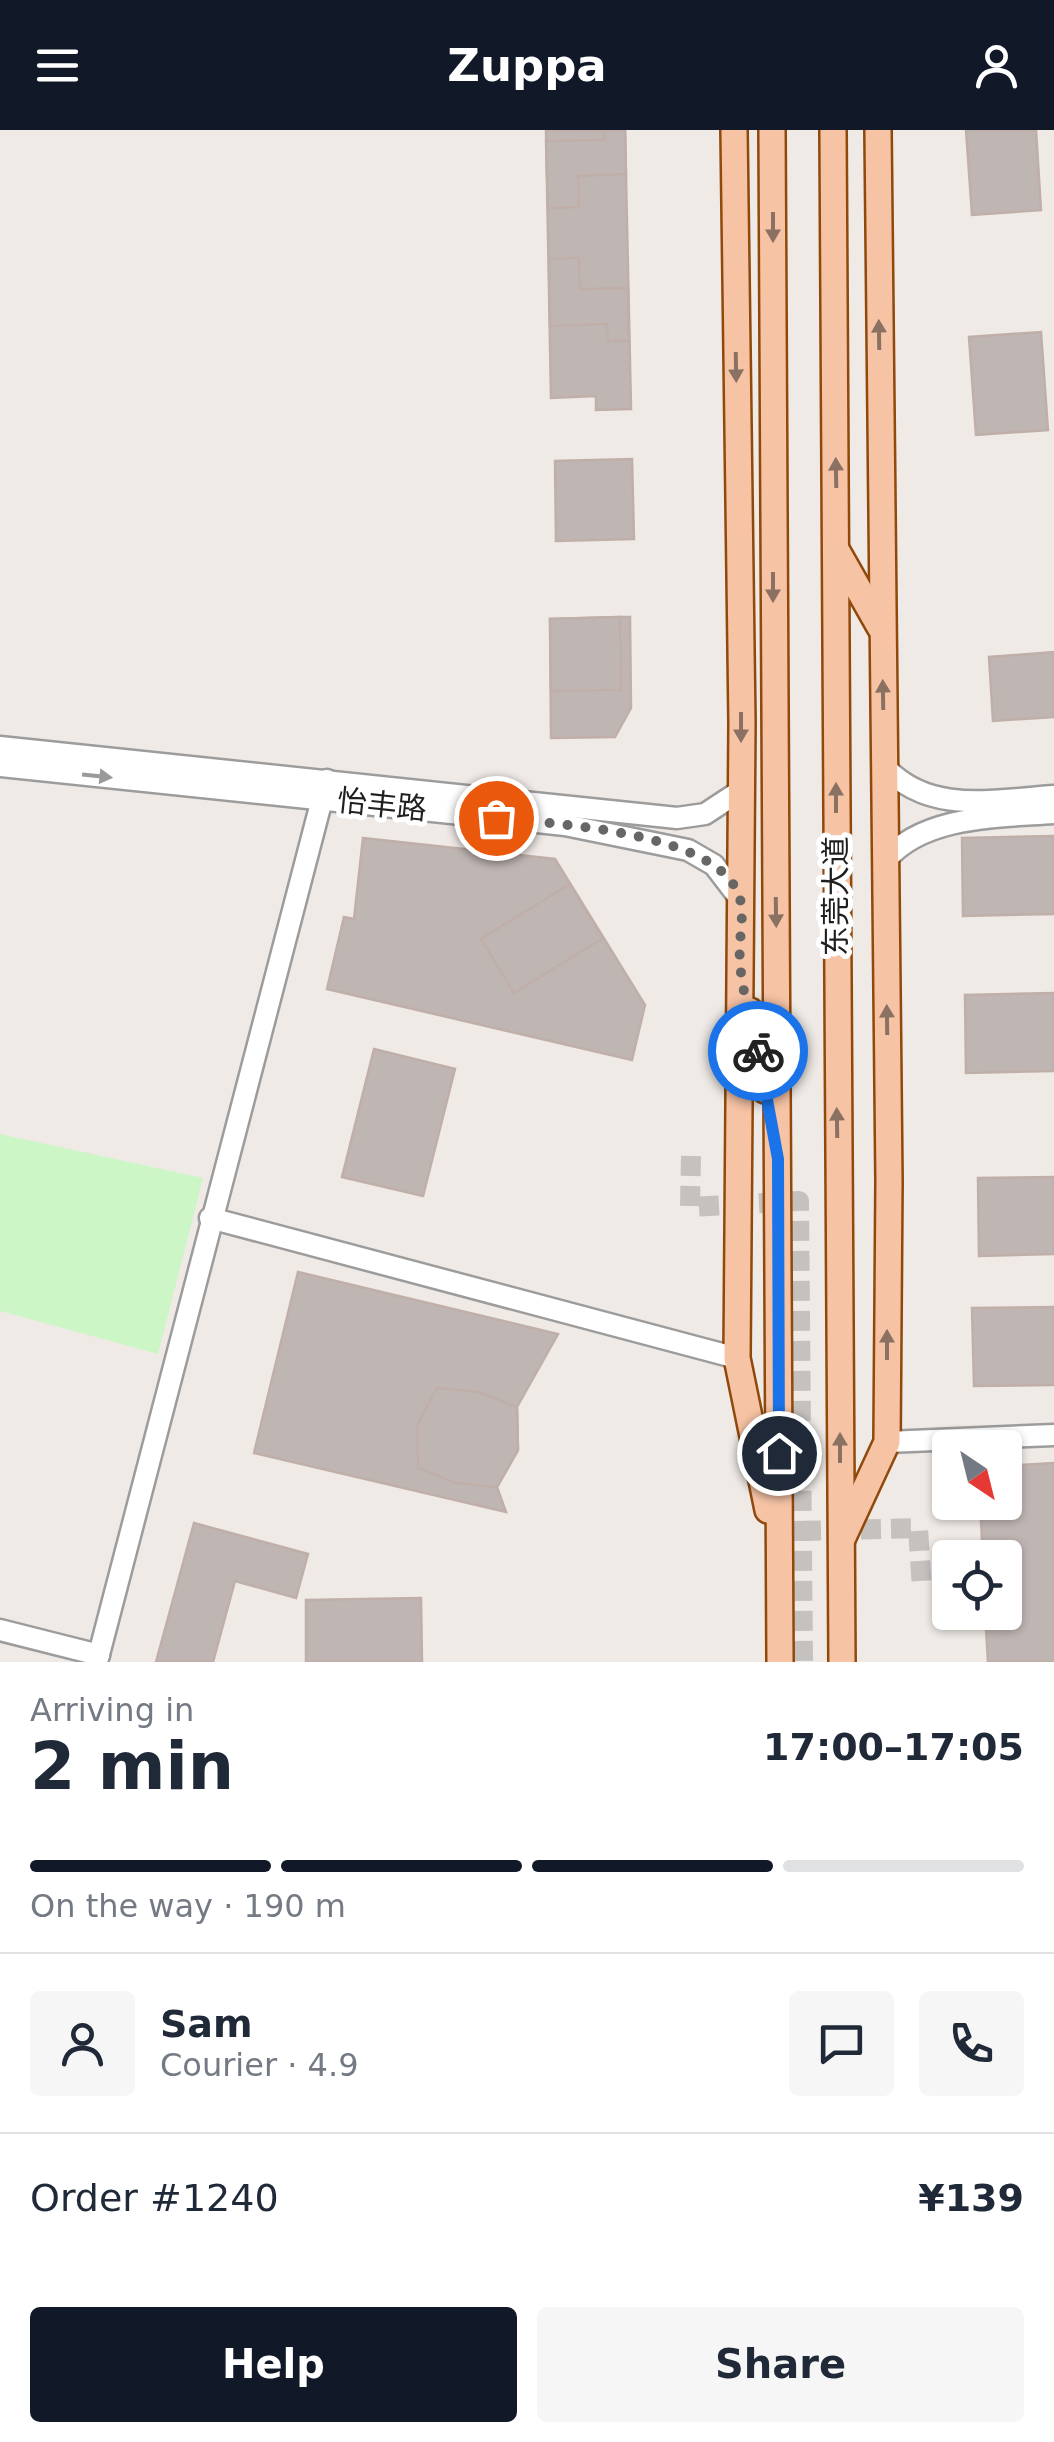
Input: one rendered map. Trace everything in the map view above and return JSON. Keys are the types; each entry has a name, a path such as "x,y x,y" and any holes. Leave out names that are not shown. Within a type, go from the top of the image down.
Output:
{"main road":[{"path":"734,130 740,791 737,1358 779,1564"},
{"name":"东莞大道","path":"772,130 780,1662"},
{"name":"东莞大道","path":"833,130 842,1662"},
{"path":"839,1546 886,1442 878,130"},
{"path":"837,551 882,631"},
{"path":"740,963 778,1159"}],"street":[{"name":"怡丰路","path":"0,747 565,825 674,846 714,864 740,899"},
{"name":"怡丰路","path":"0,766 677,818 718,809 740,791"},
{"path":"884,766 900,784 952,802 1054,796"},
{"path":"0,1630 98,1658 325,790"},
{"path":"885,861 911,839 970,819 1054,813"},
{"path":"210,1218 737,1358"},
{"path":"886,1442 1054,1435"}],"green space":[{"path":"0,1134 203,1178 158,1354 0,1311"}],"building":[{"path":"546,130 625,130 631,409 596,410 596,396 551,398"},
{"path":"604,130 625,130 626,174 578,176 579,207 548,208 546,141 605,140"},
{"path":"966,130 1036,130 1041,210 972,215"},
{"path":"579,258 580,289 628,288 629,341 608,341 607,324 550,326 549,259"},
{"path":"1041,332 1048,430 976,435 969,337"},
{"path":"632,459 634,539 556,541 555,461"},
{"path":"620,617 621,690 551,691 550,619"},
{"path":"630,617 631,708 615,737 551,738 550,619"},
{"path":"1054,652 1054,717 993,721 989,657"},
{"path":"1054,836 1054,914 963,916 962,838"},
{"path":"363,838 555,859 645,1005 632,1060 327,989 344,917 354,919"},
{"path":"570,884 603,938 514,993 481,939"},
{"path":"1054,993 1054,1071 966,1073 965,995"},
{"path":"374,1049 455,1069 423,1196 342,1177"},
{"path":"1054,1177 1054,1254 979,1256 978,1178"},
{"path":"298,1272 558,1334 517,1407 518,1450 497,1487 506,1512 254,1453"},
{"path":"1054,1307 1054,1385 974,1386 972,1308"},
{"path":"437,1388 478,1392 517,1407 518,1450 497,1487 456,1483 418,1468 417,1426"},
{"path":"1054,1463 1054,1662 988,1662 986,1630 1022,1630 1022,1540 982,1540 981,1520 1022,1520 1022,1465"},
{"path":"194,1523 308,1554 296,1598 235,1581 213,1662 156,1662"},
{"path":"421,1598 422,1662 306,1662 306,1600"}],"tunnel":[{"path":"691,1156 690,1207 799,1201 803,1662"},
{"path":"801,1531 918,1528 922,1589"}],"way so far":[{"path":"496,818 565,825 674,846 714,864 740,899 740,963 758,1051"}],"route":[{"path":"758,1051 778,1159 779,1453"}]}
